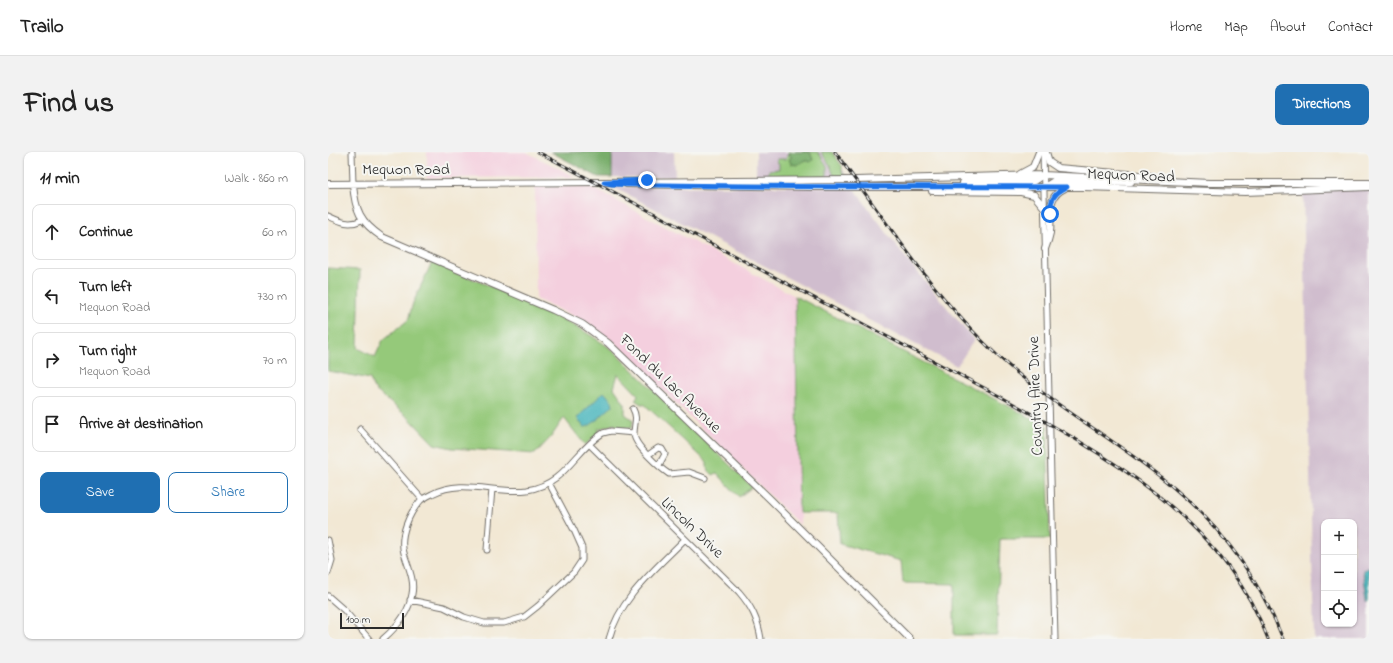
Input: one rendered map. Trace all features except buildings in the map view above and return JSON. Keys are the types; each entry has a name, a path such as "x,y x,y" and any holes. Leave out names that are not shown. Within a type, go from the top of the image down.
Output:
{"main road":[{"path":"1015,176 1033,167 1039,152"},
{"path":"1046,152 1049,162 1058,168 1136,173 1161,177 1172,181"},
{"name":"Mequon Road","path":"328,184 604,182 612,180 856,180 1043,175 1172,181 1369,183"},
{"path":"934,187 983,181 1034,181 1043,175"},
{"path":"1044,187 1054,181 1137,182 1152,179"},
{"name":"Mequon Road","path":"604,182 612,184 679,186 1067,187 1245,192 1369,187"},
{"name":"Fond du Lac Avenue","path":"352,184 354,202 362,220 369,229 382,237 582,324 608,343 910,639"},
{"path":"917,187 927,190 950,192 1029,194 1038,199 1044,208"},
{"path":"1045,249 1050,234 1050,204 1052,198 1058,192 1067,187"}],"street":[{"path":"352,152 352,184"},
{"name":"Country Aire Drive","path":"1043,152 1055,639"},
{"path":"328,216 346,224 354,224 362,220"},
{"path":"633,409 636,416 634,433 638,445 648,455 669,474 693,472 705,478"},
{"path":"360,430 422,499"},
{"path":"383,639 396,627 407,611 412,594 412,576 403,551 404,532 410,516 422,499 440,490 456,486 525,490 542,487 567,469 600,435 607,432 634,433"},
{"name":"Lincoln Drive","path":"590,445 739,592 751,607 758,622 761,639"},
{"path":"648,455 658,448 662,449 665,454 658,464"},
{"path":"410,600 444,607 464,617 484,623 504,623 524,617 538,606 574,572 582,560 582,548 549,483"},
{"path":"488,550 492,489"},
{"path":"610,639 612,628 621,609 630,597 685,539"},
{"path":"328,540 332,560 328,573"},
{"path":"328,596 344,610 369,639"}],"shaded area":[{"path":"427,152 526,152 576,177 427,178"},
{"path":"612,152 674,152 675,177 612,177"},
{"path":"756,152 829,152 848,177 756,177"},
{"path":"589,186 795,296 800,525 614,343 586,322 536,299 535,187"},
{"path":"852,186 905,257 974,340 957,366 613,187"},
{"path":"1369,188 1369,639 1314,639 1303,189"}],"green space":[{"path":"551,152 612,152 612,177 598,177"},
{"path":"788,152 818,152 827,166 827,175 825,177 769,177 769,170 779,169 777,159 786,159"},
{"path":"793,152 810,152 813,160 810,162 806,160 797,165 791,164 789,159 792,157 788,154"},
{"path":"821,152 832,152 842,166 842,172 848,177 834,176 830,165"},
{"path":"432,262 503,291 549,312 593,337 614,351 752,487 739,497 717,473 713,475 707,469 707,462 644,404 641,404 635,400 638,395 618,374 614,388 625,404 625,414 633,420 632,428 616,428 615,424 598,429 599,433 585,445 564,418 551,437 535,454 452,448 434,444 409,418 374,389 370,379 328,371 328,268 360,270 358,348 375,357 383,340 408,320 413,303"},
{"path":"795,296 1047,426 1050,539 1000,539 997,635 954,635 954,584 903,583 901,561 840,544 838,513 799,513"}],"water":[{"path":"604,392 612,401 613,406 590,425 584,427 577,418"},
{"path":"1369,567 1369,602 1367,598 1363,570"}],"railway":[{"path":"538,152 992,392 1075,439 1115,464 1154,492 1189,523 1221,557 1247,596 1268,639"},
{"path":"835,152 912,259 954,310 999,357 1041,392 1131,454 1153,471 1192,504 1208,520 1238,556 1251,576 1263,596 1283,639"}],"route":[{"path":"647,180 612,180 604,182 612,184 679,186 1067,187 1058,192 1052,198 1050,204 1050,214"}]}
